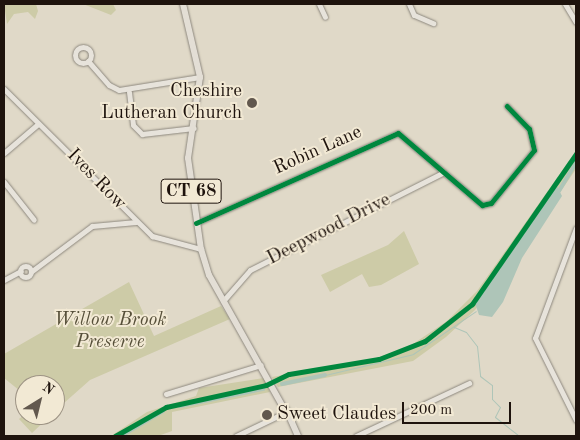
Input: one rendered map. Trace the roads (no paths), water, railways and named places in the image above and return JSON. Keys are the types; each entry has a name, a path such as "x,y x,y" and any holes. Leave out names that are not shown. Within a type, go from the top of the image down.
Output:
{"main road":[{"name":"CT 68","path":"183,4 200,78 189,173 201,248 223,301 262,365 298,436"}],"street":[{"path":"319,4 325,18"},
{"path":"409,4 414,15 433,23"},
{"path":"565,4 576,22"},
{"path":"88,61 109,86 129,92 200,78"},
{"name":"Ives Row","path":"4,89 152,236 201,248"},
{"path":"129,92 133,125 142,134 194,128"},
{"path":"444,172 482,205 491,203 534,150 532,133 507,106"},
{"path":"4,153 38,124"},
{"name":"Robin Lane","path":"196,223 398,133 444,172"},
{"name":"Deepwood Drive","path":"223,301 250,270 444,172"},
{"path":"4,182 34,220"},
{"path":"4,280 26,266 32,272 92,226 136,222"},
{"path":"576,228 535,338 576,420"},
{"path":"166,394 262,365"},
{"path":"356,436 469,382"},
{"path":"236,436 286,412"}],"waterway":[{"path":"559,191 576,163"},
{"path":"325,375 413,354 476,311"},
{"path":"454,327 466,332 477,346 480,376 492,385 492,399 500,407 495,417 519,436"},
{"path":"282,384 325,375"},
{"path":"180,406 263,389"},
{"path":"121,436 163,411"}],"place":[{"name":"Cheshire Lutheran Church","path":"252,103"},
{"name":"Sweet Claudes","path":"267,415"}],"park label":[{"name":"Willow Brook Preserve","path":"110,332"}]}
